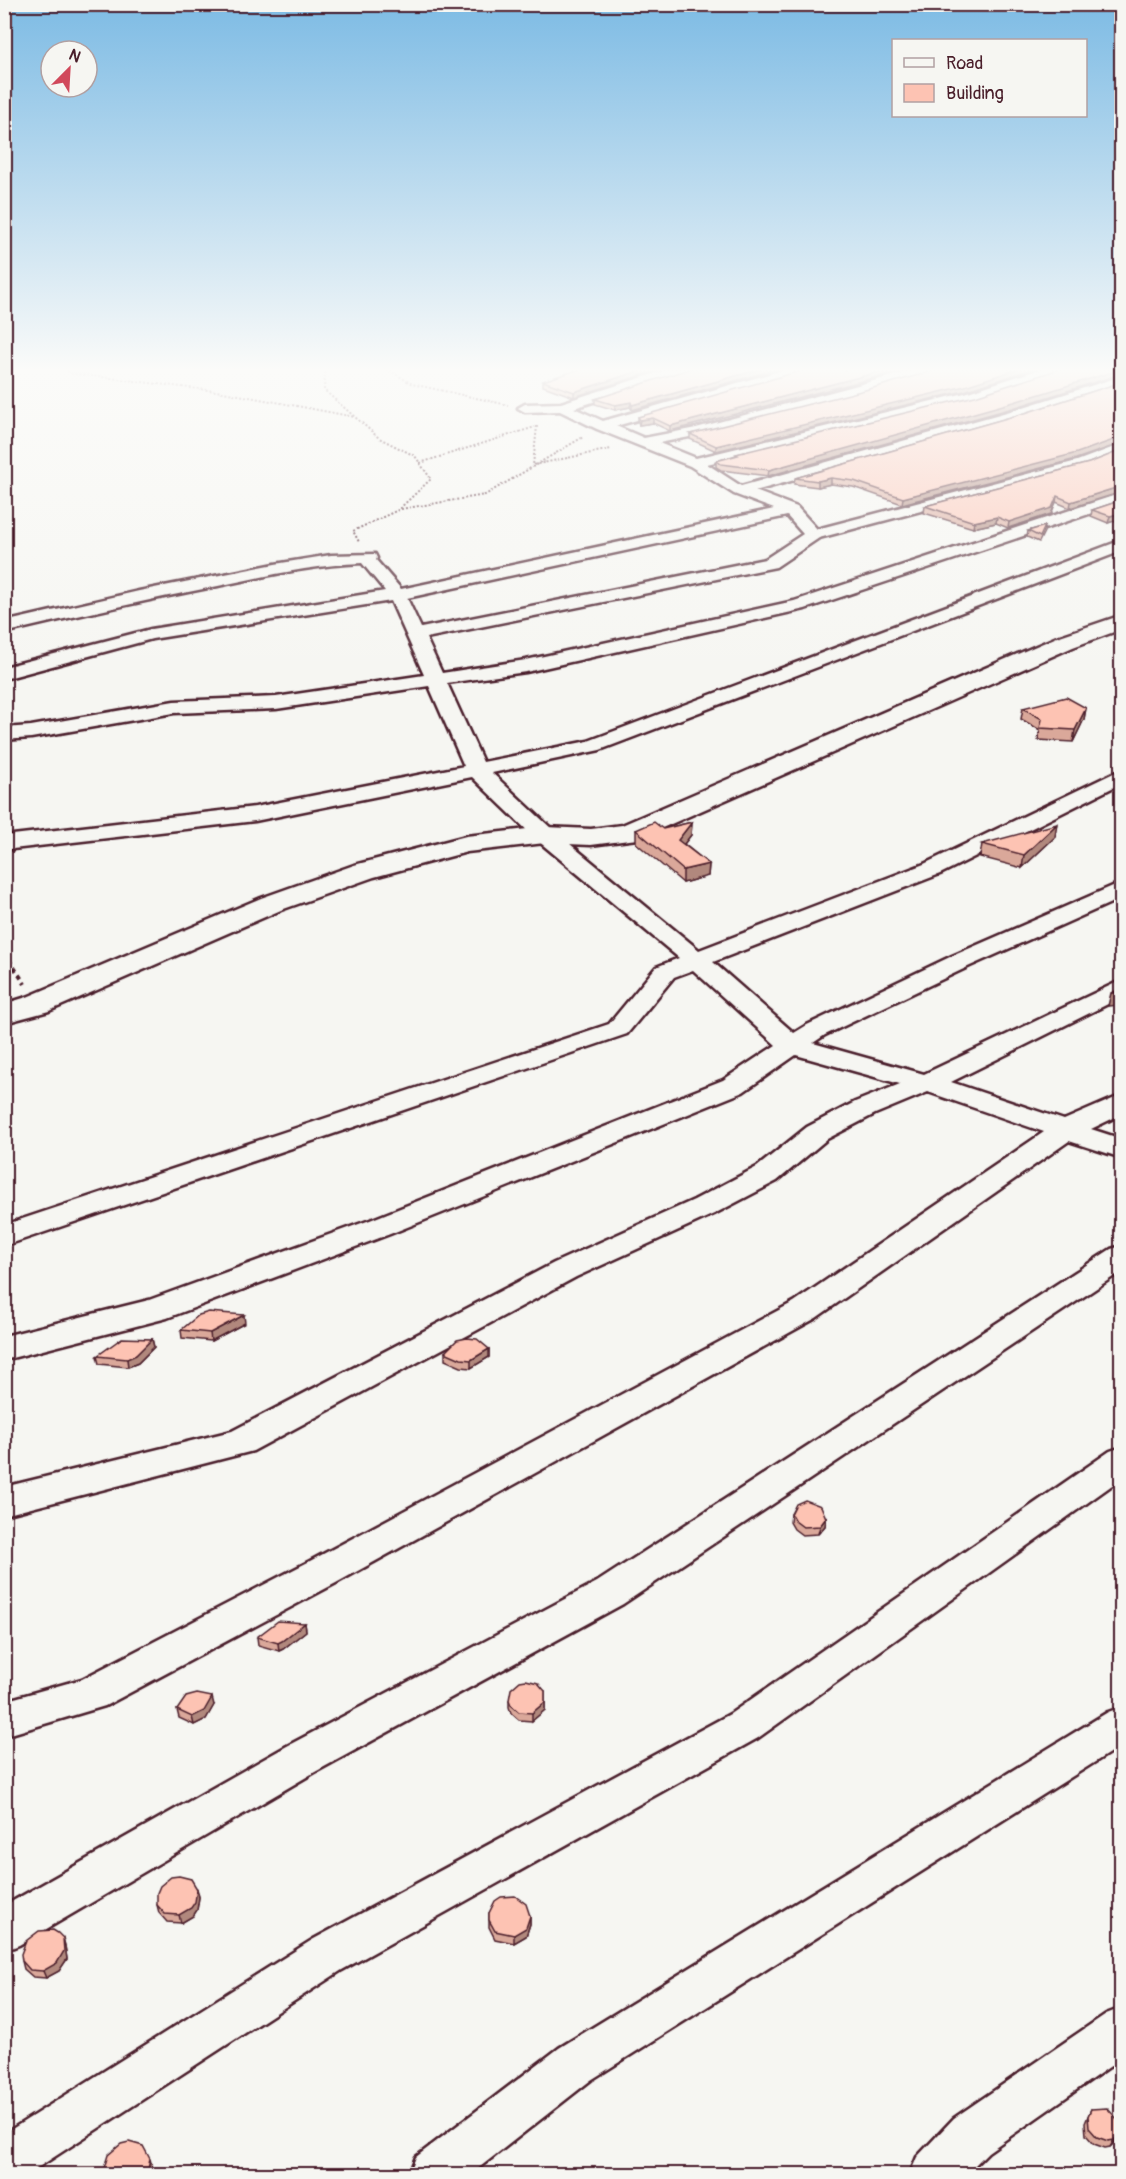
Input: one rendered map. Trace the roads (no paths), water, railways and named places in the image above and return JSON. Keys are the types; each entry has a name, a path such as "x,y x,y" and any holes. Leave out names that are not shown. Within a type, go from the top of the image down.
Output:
{"street":[{"path":"706,470 739,491 791,510 813,535"},
{"path":"739,491 816,470"},
{"path":"415,634 770,563 813,535 1060,470"},
{"path":"4,734 31,732 174,707 276,703 526,666 799,605 1122,498"},
{"path":"4,673 151,634 432,589 791,510"},
{"path":"4,843 255,814 593,746 1122,545"},
{"path":"4,628 96,605 279,568 333,558 369,560 397,595 476,769 545,835 696,960 793,1046 927,1083 1122,1149"},
{"path":"4,1014 38,1004 271,904 355,874 466,844 545,835 591,837 627,832 658,821 1065,642 1122,621"},
{"path":"4,1236 618,1029 665,972 932,869 1122,775"},
{"path":"4,1348 156,1310 381,1227 733,1086 816,1030 1122,889"},
{"path":"4,1501 242,1442 565,1270 704,1207 767,1174 817,1133 865,1108 927,1083 1122,987"},
{"path":"4,1719 91,1694 323,1572 804,1310 1066,1130 1122,1103"},
{"path":"4,1930 301,1759 610,1593 1122,1256"},
{"path":"4,2162 327,1955 744,1726 1122,1460"},
{"path":"433,2175 575,2064 1122,1724"},
{"path":"934,2175 970,2135 1122,2030"}]}
